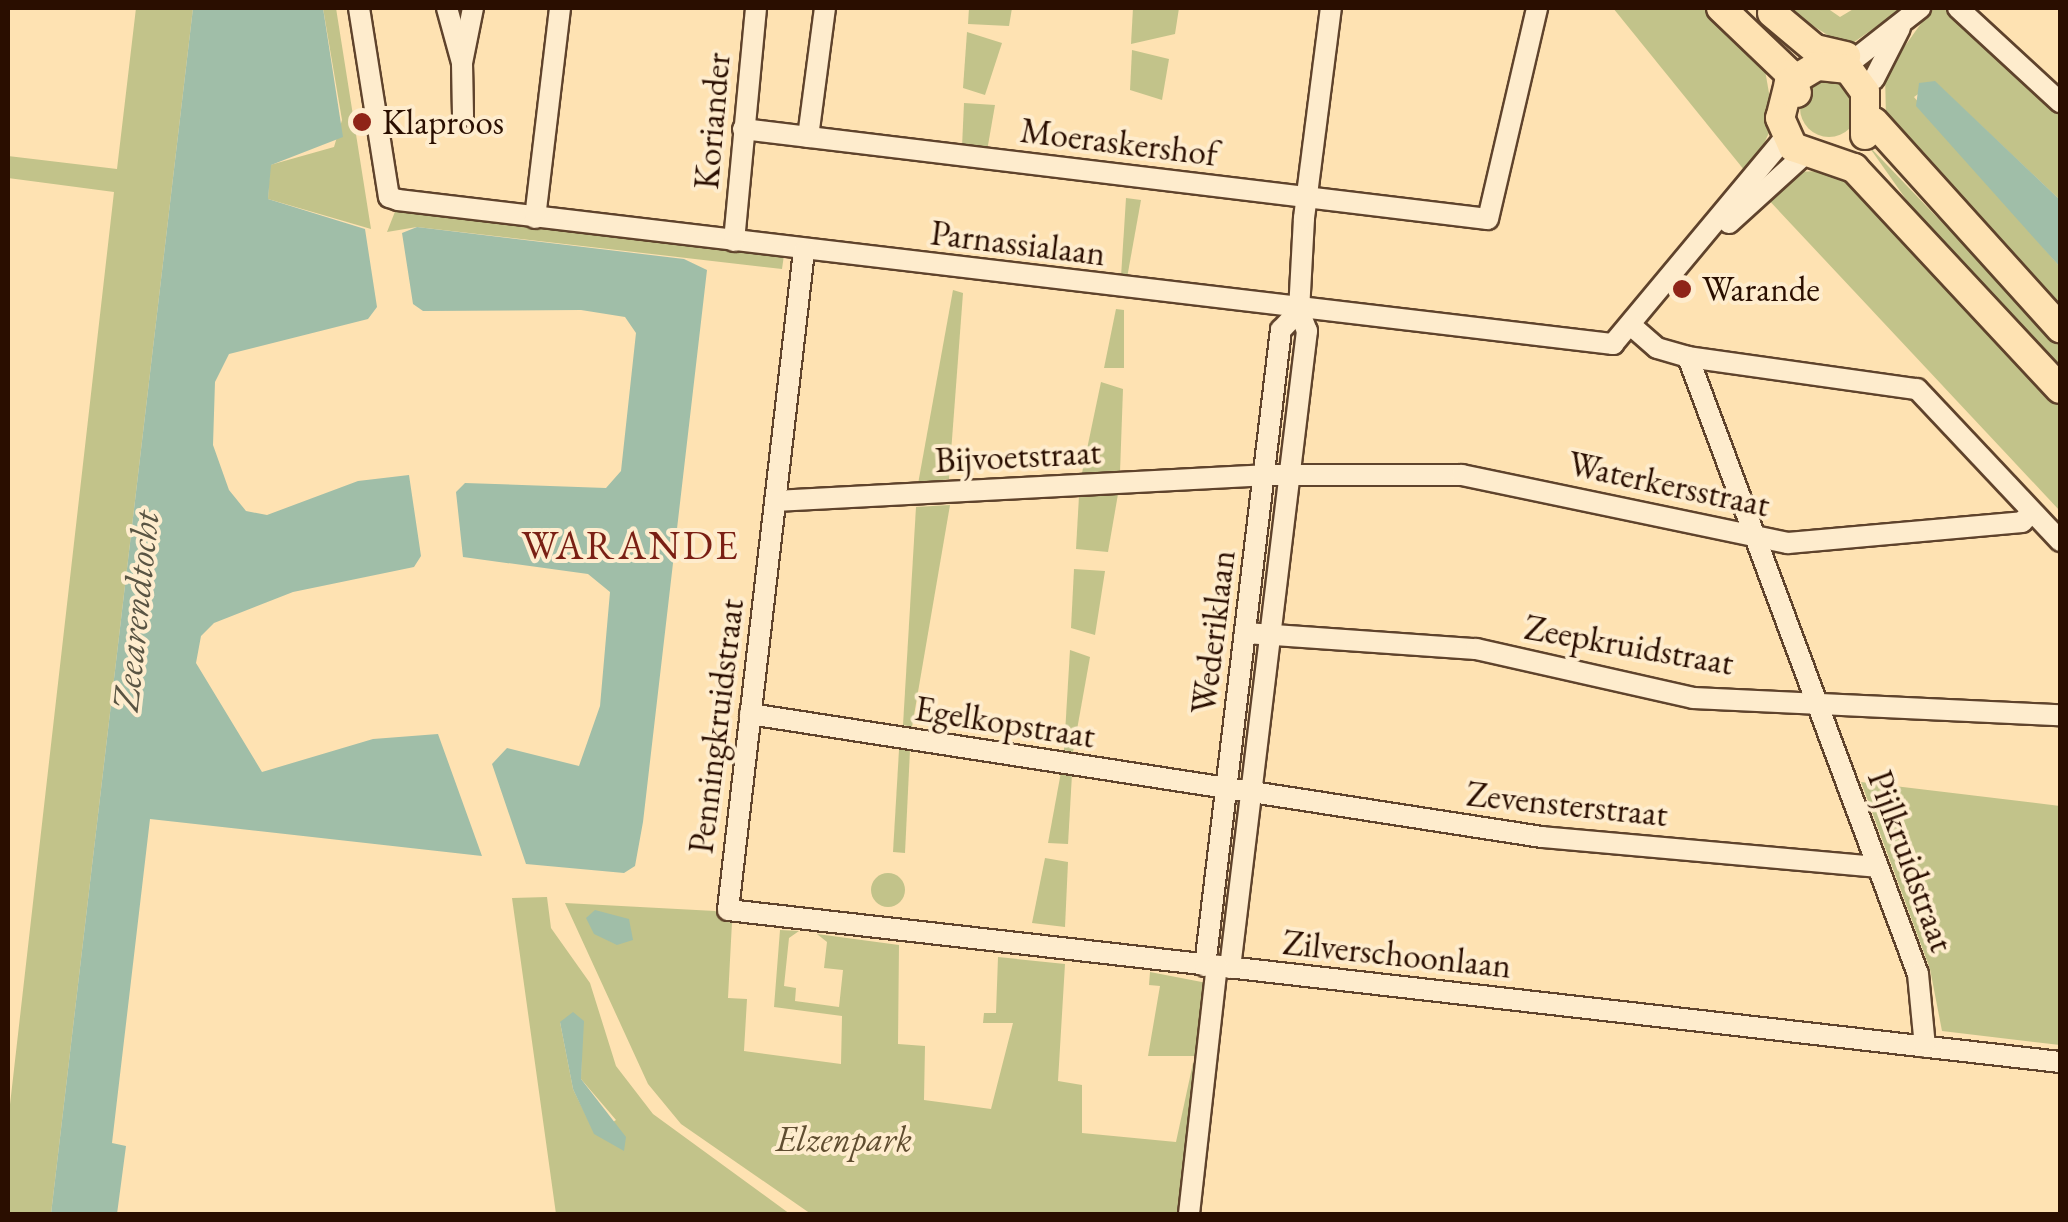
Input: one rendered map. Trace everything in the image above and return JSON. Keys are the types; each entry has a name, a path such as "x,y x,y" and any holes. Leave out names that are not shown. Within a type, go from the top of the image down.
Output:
{"main road":[{"path":"1720,8 1748,36 1828,70"},
{"path":"1770,10 1828,70 1832,144 2060,389"},
{"path":"1828,70 1794,124 1916,178 2060,328"}],"street":[{"name":"Parnassialaan","path":"359,8 389,197 1298,311 1613,344 1634,328"},
{"path":"448,8 462,62"},
{"path":"463,116 462,62 473,8"},
{"path":"536,218 560,8"},
{"name":"Koriander","path":"734,241 756,8"},
{"path":"808,137 825,8"},
{"name":"Wederiklaan","path":"1217,967 1250,794 1290,477 1307,331 1298,311 1307,197 1331,8"},
{"name":"Moeraskershof","path":"743,129 1488,219 1537,8"},
{"path":"1828,70 1900,28 1920,8"},
{"path":"1958,8 2060,102"},
{"path":"1832,144 1704,243 1634,328 1656,348 1688,357 1904,384 2060,541"},
{"name":"Penningkruidstraat","path":"728,910 804,251"},
{"name":"Wederiklaan","path":"1190,1214 1217,967 1227,788 1281,330 1298,311"},
{"name":"Pijlkruidstraat","path":"1688,357 1918,974 1925,1047"},
{"name":"Bijvoetstraat","path":"775,501 1264,475 1290,477"},
{"name":"Waterkersstraat","path":"1290,477 1462,475 1753,532 1788,543 2022,522 2032,512"},
{"name":"Zeepkruidstraat","path":"1245,633 1476,649 1693,698 2060,715"},
{"name":"Egelkopstraat","path":"750,714 1250,794"},
{"name":"Zevensterstraat","path":"1250,794 1542,837 1878,867"},
{"name":"Zilverschoonlaan","path":"728,910 2060,1062"}],"green space":[{"path":"136,8 193,8 51,1214 8,1214 8,1122 114,192 8,178 8,156 117,169"},
{"path":"323,8 336,8 371,229 268,199 270,165 334,147 342,120"},
{"path":"969,8 1012,8 1009,26 968,24"},
{"path":"1133,8 1179,8 1175,34 1131,44"},
{"path":"1613,8 1706,8 1765,70 1774,122 1749,176"},
{"path":"1784,8 1827,8 1840,17 1855,8 1903,8 1847,47"},
{"path":"1932,8 1946,8 2060,111 2060,200 1935,82 1914,97 2060,267 2060,318 1886,118 1885,74"},
{"path":"967,32 1002,43 985,95 963,88"},
{"path":"1132,50 1169,59 1162,100 1130,90"},
{"path":"1829,79 1849,88 1858,108 1849,128 1829,137 1809,128 1800,108 1809,88"},
{"path":"964,103 995,105 987,151 962,147"},
{"path":"1867,144 2060,346 2060,371 1934,239"},
{"path":"1844,170 2060,402 2060,511 1764,195 1795,172"},
{"path":"1126,198 1141,200 1127,278 1121,277"},
{"path":"396,209 784,255 782,269 417,227 387,232"},
{"path":"953,290 963,293 949,479 918,484"},
{"path":"1116,309 1124,310 1124,368 1104,368"},
{"path":"1101,382 1123,389 1120,472 1082,473"},
{"path":"1118,494 1108,552 1076,549 1079,496"},
{"path":"950,505 912,727 903,725 916,507"},
{"path":"1074,569 1105,571 1095,635 1071,628"},
{"path":"1070,650 1090,657 1073,752 1064,750"},
{"path":"899,750 910,750 905,853 893,852"},
{"path":"1061,772 1072,774 1068,844 1048,843"},
{"path":"1861,782 2060,806 2060,1045 1942,1031 1930,969"},
{"path":"1045,858 1068,862 1065,927 1032,923"},
{"path":"888,873 900,878 905,890 900,902 888,907 876,902 871,890 876,878"},
{"name":"Elzenpark","path":"547,897 551,928 590,983 616,1066 653,1114 790,1214 556,1214 512,898","holes":["560,1022 582,1031 581,1079 616,1120 595,1134 573,1089"]},
{"name":"Elzenpark","path":"565,903 715,911 732,922 728,998 747,999 744,1051 841,1064 842,1016 774,1007 780,930 799,931 789,938 784,986 796,988 795,1001 839,1007 843,970 824,968 827,942 817,934 899,945 898,1044 925,1046 924,1100 991,1109 1013,1023 983,1023 984,1013 996,1013 998,957 1065,964 1058,1081 1082,1085 1082,1133 1176,1142 1193,1063 1200,1065 1182,1214 811,1214 681,1124 648,1084"},
{"path":"1150,972 1207,983 1200,1056 1148,1056 1160,986 1149,985"}],"water":[{"name":"Zeearendtocht","path":"193,8 323,8 343,137 271,165 268,199 365,229 377,307 368,319 229,354 215,382 213,445 229,490 246,511 267,515 358,481 409,475 421,556 414,567 293,592 214,623 201,636 196,663 262,772 373,739 438,734 482,856 150,819 112,1143 126,1146 117,1214 51,1214"},
{"path":"1935,81 2060,200 2060,267 1916,106 1919,83"},
{"path":"417,227 684,259 707,270 643,822 635,866 624,873 526,864 492,764 507,748 579,766 600,706 610,592 588,574 463,557 456,492 465,483 606,488 621,471 636,333 625,317 581,310 423,311 413,304 402,233"},
{"path":"595,910 629,919 633,940 617,945 594,934 586,918"},
{"path":"573,1012 584,1021 581,1079 626,1137 624,1151 594,1134 573,1089 560,1022"}],"place":[{"name":"Klaproos","path":"362,122"},
{"name":"Warande","path":"1682,289"}],"district":[{"name":"WARANDE","path":"631,545"}]}
